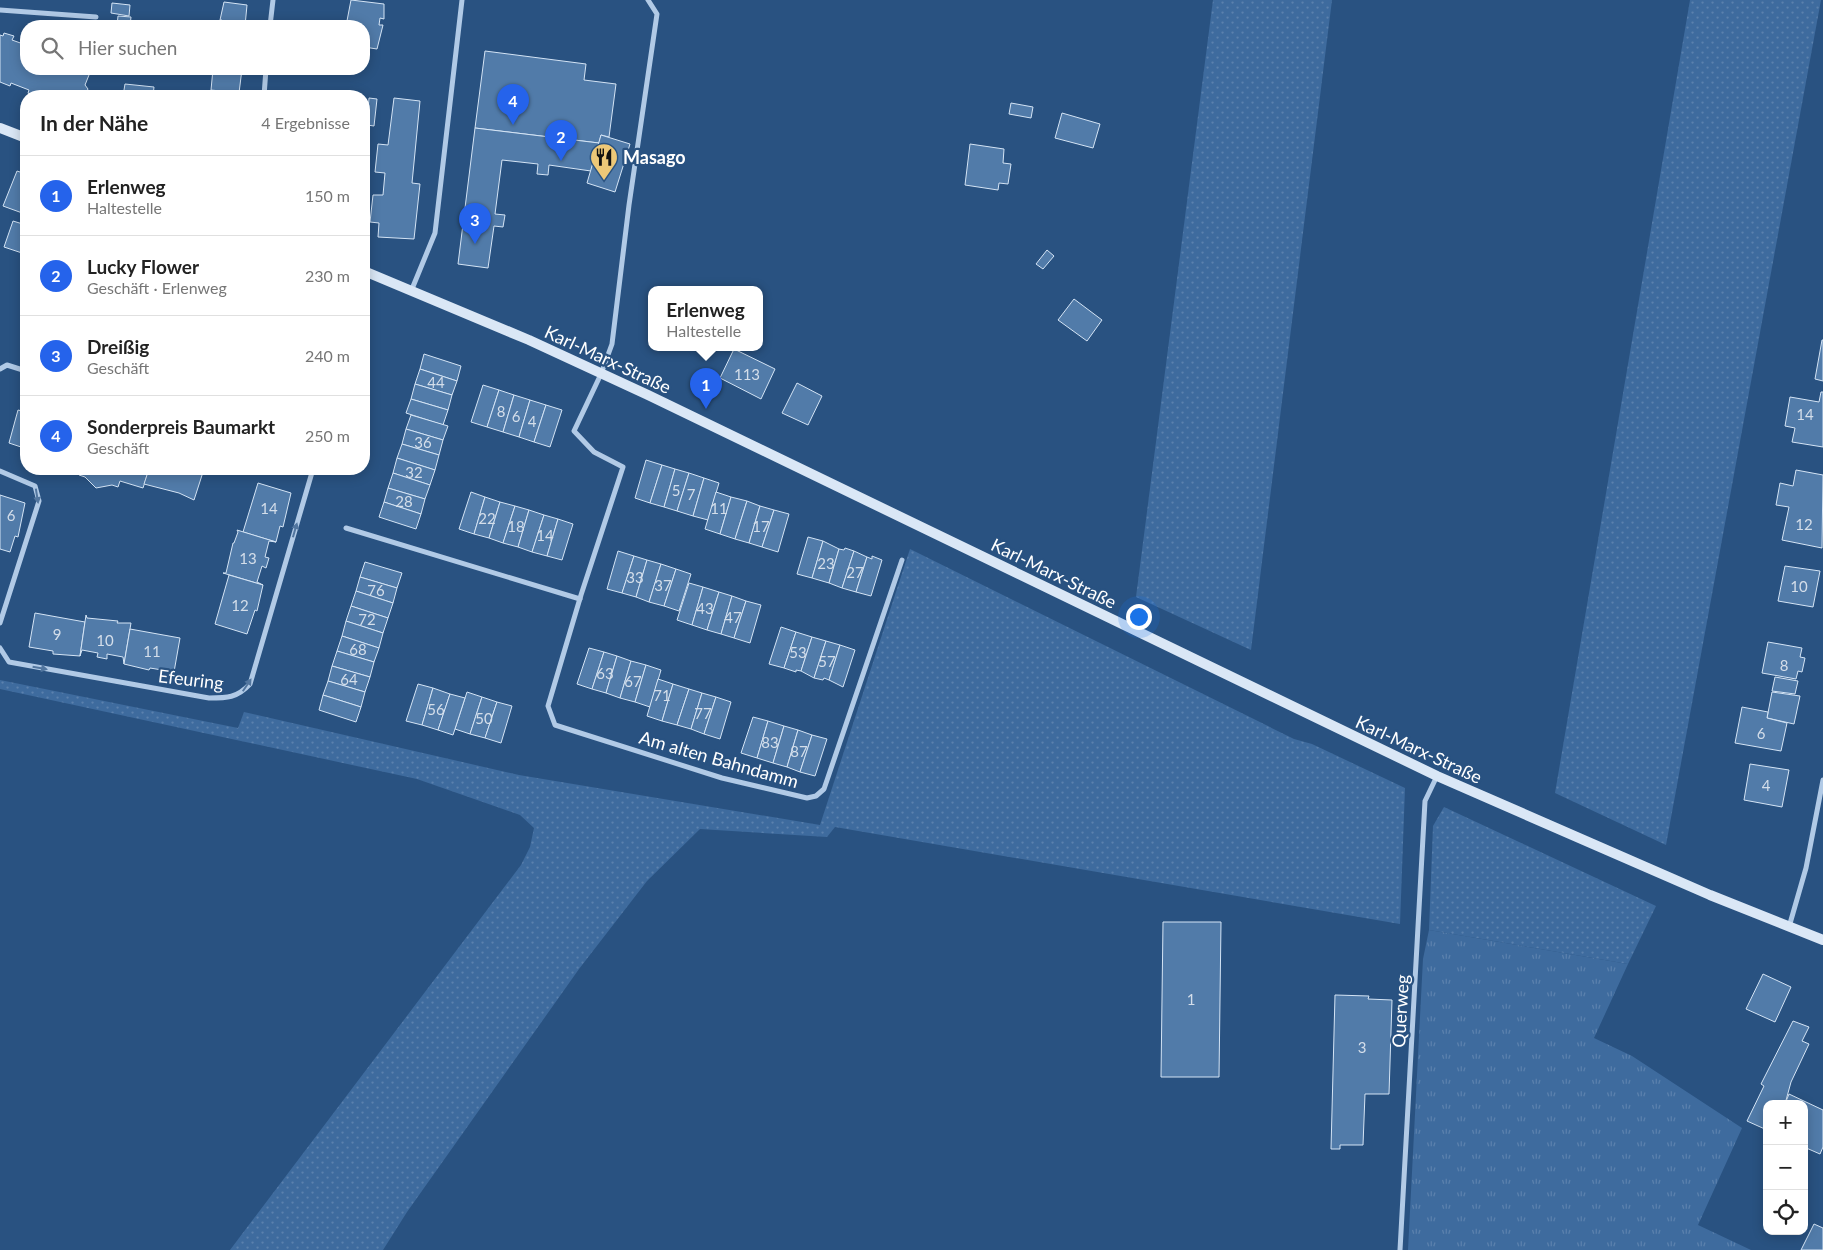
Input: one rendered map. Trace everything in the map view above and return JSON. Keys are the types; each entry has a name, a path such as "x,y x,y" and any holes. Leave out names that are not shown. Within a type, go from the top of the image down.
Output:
{"main road":[{"path":"0,128 20,136"},
{"name":"Karl-Marx-Straße","path":"370,273 537,343 669,405 1437,776 1823,940"}],"street":[{"path":"271,20 273,0"},
{"path":"412,290 435,233 462,0"},
{"path":"601,374 612,344 629,205 657,14 648,0"},
{"path":"0,10 96,17"},
{"path":"264,90 266,75"},
{"path":"0,369 7,365 20,369"},
{"name":"Am alten Bahndamm","path":"601,374 574,431 594,452 623,467 580,599 548,706 555,725 722,778 807,798 816,796 824,789 902,560"},
{"path":"0,471 35,486 40,501 0,623"},
{"name":"Efeuring","path":"0,648 9,662 209,698 230,698 241,694 250,684 311,475"},
{"path":"346,528 580,599"},
{"name":"Querweg","path":"1400,1250 1425,801 1437,776"},
{"path":"1789,927 1806,868 1823,780"}],"green space":[{"path":"1213,0 1332,0 1251,650 1136,597"},
{"path":"1690,0 1821,0 1666,845 1555,793"},
{"path":"910,549 1294,739 1312,744 1405,788 1400,924 835,827 827,837 700,829 647,881 579,969 407,1212 383,1250 230,1250 521,865 530,847 534,828 520,815 417,779 0,689 0,680 238,728 244,712 519,775 820,825"},
{"path":"1444,807 1656,906 1628,964 1429,930 1433,826"},
{"path":"1429,930 1628,964 1594,1038 1632,1056 1742,1128 1698,1225 1751,1250 1408,1250 1423,959"}],"building":[{"path":"351,0 384,4 384,19 380,18 379,25 383,25 377,49 370,48 370,20 347,20"},
{"path":"224,2 247,5 246,20 220,20"},
{"path":"112,3 130,5 129,16 111,13"},
{"path":"118,16 131,17 131,20 118,20"},
{"path":"4,33 14,36 12,40 20,43 20,75 89,75 85,85 88,90 29,90 11,83 10,86 0,82 0,35 3,36"},
{"path":"485,51 586,64 584,80 616,84 609,137 601,135 599,143 475,128"},
{"path":"212,75 241,75 239,90 211,90"},
{"path":"125,84 154,87 154,90 124,90"},
{"path":"370,98 377,99 374,126 370,125"},
{"path":"394,98 420,101 412,183 420,184 414,239 378,237 379,223 370,222 373,195 383,195 385,173 375,172 378,144 388,145"},
{"path":"1011,103 1033,107 1031,118 1009,114"},
{"path":"1062,113 1100,124 1093,148 1055,138"},
{"path":"475,128 599,143 591,171 549,165 548,175 537,174 538,164 502,160 495,214 505,215 503,227 494,226 488,268 458,264"},
{"path":"601,135 630,144 615,192 587,183"},
{"path":"970,144 1004,149 1003,163 1011,164 1008,184 999,183 998,190 965,185"},
{"path":"17,171 20,172 20,212 3,206"},
{"path":"13,221 20,223 20,252 4,247"},
{"path":"1047,250 1054,256 1043,269 1036,264"},
{"path":"1074,299 1102,320 1087,341 1058,320"},
{"path":"1823,340 1823,381 1815,379"},
{"path":"733,351 738,351 775,369 761,399 720,378"},
{"path":"424,354 461,366 457,381 420,369"},
{"path":"420,369 457,381 452,395 415,384"},
{"path":"797,383 822,396 808,425 782,413"},
{"path":"415,384 452,395 448,410 411,399"},
{"path":"483,385 499,390 487,427 471,422"},
{"path":"499,390 514,395 503,432 487,427"},
{"path":"1821,392 1823,392 1823,447 1792,442 1795,428 1785,426 1790,397 1819,402"},
{"path":"514,395 530,400 519,437 503,432"},
{"path":"411,399 448,410 443,425 406,413"},
{"path":"530,400 546,405 534,442 519,437"},
{"path":"546,405 562,410 550,447 534,442"},
{"path":"18,410 20,410 20,447 9,443"},
{"path":"411,415 448,426 443,440 406,429"},
{"path":"406,429 443,440 439,455 402,444"},
{"path":"402,444 439,455 435,470 397,458"},
{"path":"397,458 435,470 430,485 393,473"},
{"path":"646,460 662,465 650,503 635,498"},
{"path":"662,465 675,469 664,507 650,503"},
{"path":"675,469 689,473 677,511 664,507"},
{"path":"1796,470 1823,475 1822,548 1782,540 1789,507 1776,505 1780,483 1793,486"},
{"path":"393,473 430,485 425,499 388,488"},
{"path":"689,473 704,478 693,516 677,511"},
{"path":"79,475 147,475 143,488 120,481 118,487 112,485 96,488 85,477"},
{"path":"147,475 202,475 194,500 179,493 144,484"},
{"path":"704,478 719,483 708,520 693,516"},
{"path":"258,483 291,493 283,527 280,526 276,542 243,532"},
{"path":"388,488 425,499 421,514 384,502"},
{"path":"471,492 485,497 474,534 459,529"},
{"path":"716,492 731,497 720,534 705,529"},
{"path":"0,495 25,503 18,537 15,536 10,552 0,549"},
{"path":"485,497 500,502 489,538 474,534"},
{"path":"731,497 747,501 735,539 720,534"},
{"path":"747,501 760,506 749,543 735,539"},
{"path":"384,502 421,514 416,529 379,517"},
{"path":"500,502 515,506 503,543 489,538"},
{"path":"515,506 529,510 518,547 503,543"},
{"path":"760,506 774,510 762,547 749,543"},
{"path":"529,510 544,515 532,552 518,547"},
{"path":"774,510 789,514 778,552 762,547"},
{"path":"544,515 558,519 547,556 532,552"},
{"path":"558,519 573,524 562,560 547,556"},
{"path":"237,530 276,542 269,541 265,557 269,558 266,568 262,566 257,582 263,585 223,573 226,573"},
{"path":"808,537 823,541 812,578 797,574"},
{"path":"823,541 839,549 829,583 812,578"},
{"path":"845,548 854,551 842,588 829,583 839,549 844,550"},
{"path":"618,551 634,556 622,593 607,589"},
{"path":"854,551 867,557 856,592 842,588"},
{"path":"634,556 647,560 636,597 622,593"},
{"path":"872,556 882,560 871,596 856,592 867,557 872,559"},
{"path":"647,560 661,564 649,602 636,597"},
{"path":"365,562 402,573 397,588 360,577"},
{"path":"661,564 676,569 664,606 649,602"},
{"path":"1785,566 1820,571 1813,607 1778,601"},
{"path":"676,569 691,574 679,611 664,606"},
{"path":"229,575 263,585 257,611 255,610 247,634 215,624"},
{"path":"360,577 397,588 393,603 356,591"},
{"path":"689,583 703,587 692,625 677,620"},
{"path":"703,587 719,592 707,630 692,625"},
{"path":"356,591 393,603 388,618 351,606"},
{"path":"719,592 732,596 721,634 707,630"},
{"path":"732,596 746,601 734,638 721,634"},
{"path":"746,601 761,605 750,643 734,638"},
{"path":"351,606 388,618 383,633 346,621"},
{"path":"35,613 85,622 80,656 53,654 53,651 29,647"},
{"path":"86,615 87,618 118,621 117,623 131,623 124,664 123,657 107,654 107,659 97,657 98,653 82,650 80,656"},
{"path":"346,621 383,633 379,648 342,636"},
{"path":"781,627 796,632 784,668 769,664"},
{"path":"130,629 180,638 174,672 150,668 149,670 124,664"},
{"path":"796,632 812,637 801,671 796,670 796,672 784,668"},
{"path":"342,636 379,648 374,662 337,651"},
{"path":"812,637 826,641 814,678 801,671"},
{"path":"826,641 840,645 829,680 824,678 823,680 814,678"},
{"path":"1768,642 1802,648 1800,657 1805,658 1802,672 1798,671 1796,679 1762,673"},
{"path":"840,645 855,650 843,687 829,680"},
{"path":"589,648 604,652 592,689 577,684"},
{"path":"337,651 374,662 370,677 332,666"},
{"path":"604,652 617,656 606,693 592,689"},
{"path":"617,656 631,661 620,698 606,693"},
{"path":"631,661 646,665 635,702 620,698"},
{"path":"646,665 661,670 650,707 635,702"},
{"path":"332,666 370,677 365,692 328,681"},
{"path":"1775,677 1798,681 1795,694 1772,691"},
{"path":"658,679 673,684 662,721 647,716"},
{"path":"328,681 365,692 361,707 323,695"},
{"path":"418,684 433,688 422,725 406,721"},
{"path":"673,684 689,689 677,725 662,721"},
{"path":"433,688 450,694 438,730 422,725"},
{"path":"689,689 702,693 691,729 677,725"},
{"path":"467,692 482,697 470,734 455,729"},
{"path":"1772,692 1800,696 1794,724 1767,718"},
{"path":"702,693 716,697 704,734 691,729"},
{"path":"450,694 465,698 453,735 438,730"},
{"path":"323,695 361,707 356,722 319,710"},
{"path":"482,697 497,702 485,738 470,734"},
{"path":"716,697 731,702 720,739 704,734"},
{"path":"497,702 512,706 501,743 485,738"},
{"path":"1742,707 1768,712 1767,718 1787,723 1781,751 1735,743"},
{"path":"753,717 768,721 757,758 741,753"},
{"path":"768,721 784,726 773,763 757,758"},
{"path":"784,726 798,730 787,767 773,763"},
{"path":"798,730 812,735 800,772 787,767"},
{"path":"812,735 827,739 815,776 800,772"},
{"path":"1750,764 1789,770 1782,807 1744,800"},
{"path":"1163,922 1221,922 1219,1077 1161,1077"},
{"path":"1763,974 1791,987 1775,1022 1746,1009"},
{"path":"1335,995 1369,996 1368,999 1392,1000 1389,1094 1365,1094 1363,1145 1340,1145 1340,1149 1331,1149"},
{"path":"1793,1021 1809,1027 1802,1041 1809,1044 1791,1082 1786,1100 1763,1100 1763,1128 1747,1121 1764,1086 1761,1084"},
{"path":"1789,1094 1802,1100 1787,1100"},
{"path":"1808,1103 1823,1110 1823,1147 1820,1154 1808,1149"},
{"path":"1814,1224 1823,1228 1823,1250 1801,1250"}],"place":[{"name":"Sonderpreis Baumarkt","path":"513,125"},
{"name":"Lucky Flower","path":"561,161"},
{"name":"Masago","path":"604,181"},
{"name":"Dreißig","path":"475,244"},
{"name":"Erlenweg","path":"706,409"}]}
